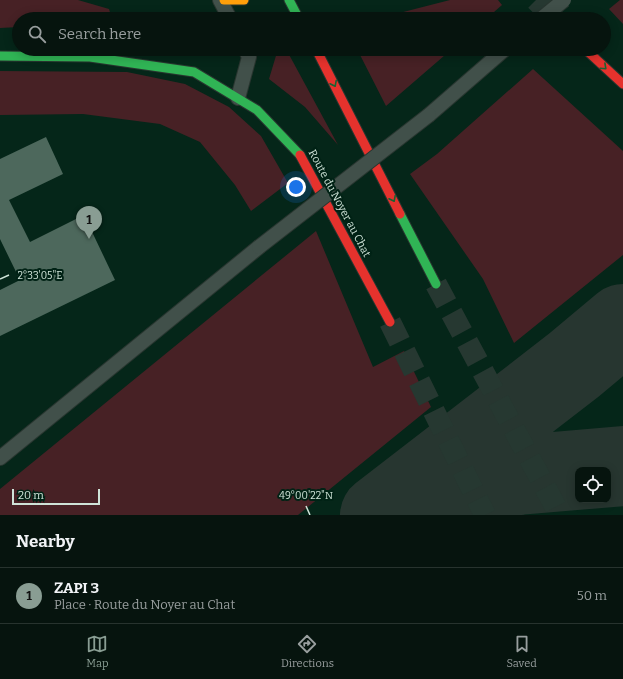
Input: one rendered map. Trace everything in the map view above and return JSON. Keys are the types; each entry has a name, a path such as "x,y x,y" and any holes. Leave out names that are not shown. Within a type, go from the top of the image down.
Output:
{"street":[{"path":"224,0 244,0"},
{"path":"289,0 295,12"},
{"name":"Route du Noyer au Chat","path":"0,56 90,57 194,72 257,110 298,151 390,322"},
{"path":"320,56 436,284"},
{"path":"593,56 623,84"}],"lane":[{"path":"220,0 226,12"},
{"path":"549,12 564,0"},
{"path":"238,98 248,56"},
{"path":"0,458 259,247 429,115 497,56"}],"shaded area":[{"path":"0,0 623,0 623,515 0,515"},
{"path":"0,0 78,0 109,9 110,12 12,12 12,27 0,28"},
{"path":"450,0 498,0 502,5 494,12 403,12"},
{"path":"620,0 623,0 623,24 609,9"},
{"path":"276,56 290,56 338,145 305,107 269,79"},
{"path":"361,56 444,56 386,106"},
{"path":"533,69 623,151 623,255 514,343 483,279 410,174 437,154"},
{"path":"0,71 127,72 185,84 229,107 261,136 288,183 251,211 235,185 200,142 160,124 83,114 0,115"},
{"path":"316,231 373,367 404,351 431,407 298,515 0,515 0,489"}],"building":[{"path":"46,137 63,174 9,200 30,242 84,215 115,280 0,336 0,290 20,280 0,239 0,159"}],"taxiway":[{"path":"380,515 574,365 623,324"},
{"path":"418,506 430,501 518,475 623,466"}],"tunnel":[{"path":"536,0 548,12"},
{"path":"436,284 560,515"},
{"path":"390,322 485,515"}],"traffic: fast":[{"path":"289,0 295,12"},
{"path":"0,56 90,57 194,72 257,110 300,155"},
{"path":"400,214 436,284"}],"traffic: slow":[{"path":"224,0 244,0"}],"traffic: jam":[{"path":"320,56 400,214"},
{"path":"593,56 623,84"},
{"path":"300,155 390,322"}],"place":[{"name":"ZAPI 3","path":"89,239"}]}
